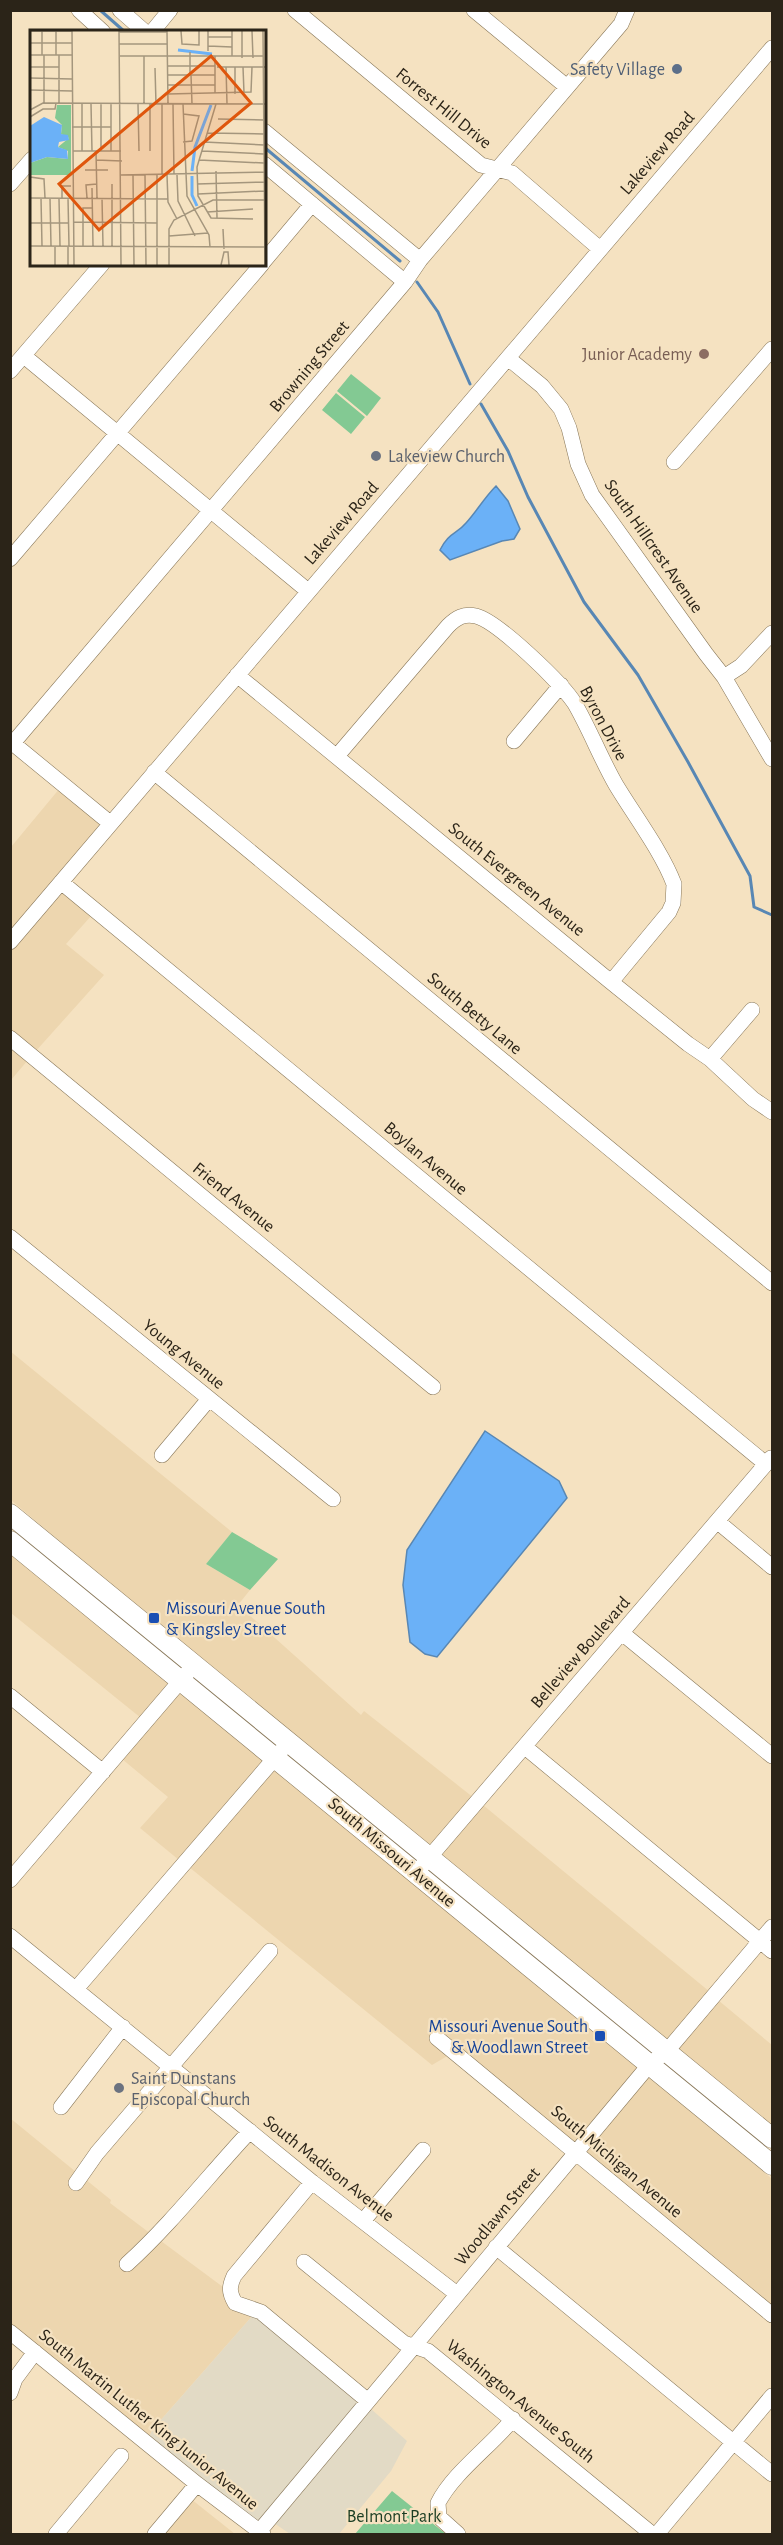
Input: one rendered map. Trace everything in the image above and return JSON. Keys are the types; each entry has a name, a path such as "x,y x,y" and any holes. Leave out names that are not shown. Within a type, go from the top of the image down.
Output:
{"main road":[{"name":"South Missouri Avenue","path":"10,1514 772,2138"},
{"name":"South Missouri Avenue","path":"10,1541 772,2165"}],"street":[{"path":"79,10 101,30"},
{"path":"120,10 143,30"},
{"path":"154,30 170,10"},
{"name":"Forrest Hill Drive","path":"295,10 481,165 512,173 600,249"},
{"path":"474,10 567,87"},
{"name":"Browning Street","path":"12,742 212,512 405,282 420,260 621,24 627,10"},
{"name":"Lakeview Road","path":"10,942 772,48"},
{"path":"266,132 420,260"},
{"path":"10,184 30,161"},
{"path":"266,166 405,282"},
{"path":"266,259 312,204"},
{"path":"11,368 24,356 100,266"},
{"path":"10,559 260,266"},
{"path":"674,462 772,349"},
{"path":"24,356 308,591"},
{"name":"South Hillcrest Avenue","path":"508,358 542,386 561,409 569,428 578,464 592,495 724,677 772,759"},
{"name":"Byron Drive","path":"337,756 457,618 467,615 478,616 490,622 561,685 574,703 602,761 674,884 673,903 669,912 611,982"},
{"path":"724,677 741,666 772,633"},
{"name":"South Evergreen Avenue","path":"237,675 611,982 710,1059 753,1099 772,1112"},
{"path":"514,741 561,685"},
{"path":"12,742 110,823"},
{"name":"South Betty Lane","path":"154,772 772,1283"},
{"name":"Boylan Avenue","path":"61,882 769,1460"},
{"path":"710,1059 752,1010"},
{"name":"Friend Avenue","path":"10,1038 433,1387"},
{"name":"Young Avenue","path":"10,1237 333,1499"},
{"path":"162,1455 209,1399"},
{"name":"Belleview Boulevard","path":"417,1873 769,1460"},
{"path":"718,1522 772,1567"},
{"path":"622,1633 772,1756"},
{"path":"10,1880 16,1861 103,1772 194,1665"},
{"path":"10,1696 103,1772"},
{"path":"76,1989 288,1742"},
{"path":"525,1747 767,1946"},
{"name":"Woodlawn Street","path":"260,2534 368,2401 650,2064 667,2051 767,1946 772,1928"},
{"name":"South Madison Avenue","path":"10,1936 312,2182 457,2294"},
{"path":"76,2182 97,2153 270,1951"},
{"path":"61,2107 123,2027"},
{"name":"South Michigan Avenue","path":"437,2038 772,2315"},
{"path":"128,2264 156,2237 198,2186 250,2130"},
{"path":"363,2221 423,2150"},
{"path":"312,2182 234,2276 230,2286 235,2303 261,2312 368,2401"},
{"path":"496,2247 772,2474"},
{"name":"Washington Avenue South","path":"304,2262 404,2343 428,2350 652,2535"},
{"name":"South Martin Luther King Junior Avenue","path":"10,2332 260,2534"},
{"path":"10,2392 15,2379 35,2352"},
{"path":"657,2535 772,2396"},
{"path":"458,2535 445,2523 437,2510 441,2496 513,2419"},
{"path":"56,2535 121,2456"},
{"path":"155,2535 197,2484"}],"shaded area":[{"path":"60,788 102,823 11,933 11,847"},
{"path":"62,890 92,915 66,944 104,975 35,1052 11,1032 11,951"},
{"path":"11,1045 28,1060 11,1080"},
{"path":"10,1351 232,1532 206,1564 250,1590 238,1605 361,1715 364,1711 474,1798 429,1850 11,1500"},
{"path":"10,1554 171,1683 141,1718 11,1613"},
{"path":"180,1690 266,1759 179,1860 140,1828 168,1797 122,1759"},
{"path":"275,1767 639,2068 575,2144 436,2030 429,2038 449,2055 432,2065 189,1867"},
{"path":"483,1805 710,1992 666,2044 438,1857"},
{"path":"718,2000 772,2045 772,2131 675,2051"},
{"path":"648,2075 772,2179 772,2307 584,2152"},
{"path":"10,2118 76,2172 68,2183 77,2190 85,2179 111,2200 110,2203 151,2234 120,2264 127,2271 161,2241 223,2287 254,2314 152,2430 149,2438 11,2325"},
{"path":"254,2314 360,2401 258,2524 149,2438 152,2430"},
{"path":"370,2408 407,2441 391,2471 339,2534 290,2534 274,2523"},
{"path":"191,2499 235,2534 162,2534"}],"green space":[{"path":"351,374 381,398 367,416 337,391"},
{"path":"336,393 365,417 351,434 322,410"},
{"path":"232,1532 278,1559 250,1590 206,1564"},
{"name":"Belmont Park","path":"392,2491 446,2534 355,2534"}],"water":[{"path":"496,486 508,501 520,529 514,539 502,541 450,560 440,550 443,544 466,523"},
{"path":"485,1431 559,1481 567,1498 437,1657 425,1654 410,1642 403,1585 407,1550"}],"waterway":[{"path":"100,10 123,30"},
{"path":"266,149 400,261"},
{"path":"417,282 438,312 470,384"},
{"path":"481,404 508,451 528,497 584,602 638,675 750,876 754,907 772,915"}],"place":[{"name":"Safety Village","path":"677,69"},
{"name":"Junior Academy","path":"704,354"},
{"name":"Lakeview Church","path":"376,456"},
{"name":"Missouri Avenue South & Kingsley Street","path":"154,1618"},
{"name":"Missouri Avenue South & Woodlawn Street","path":"600,2036"},
{"name":"Saint Dunstans Episcopal Church","path":"119,2088"}]}
